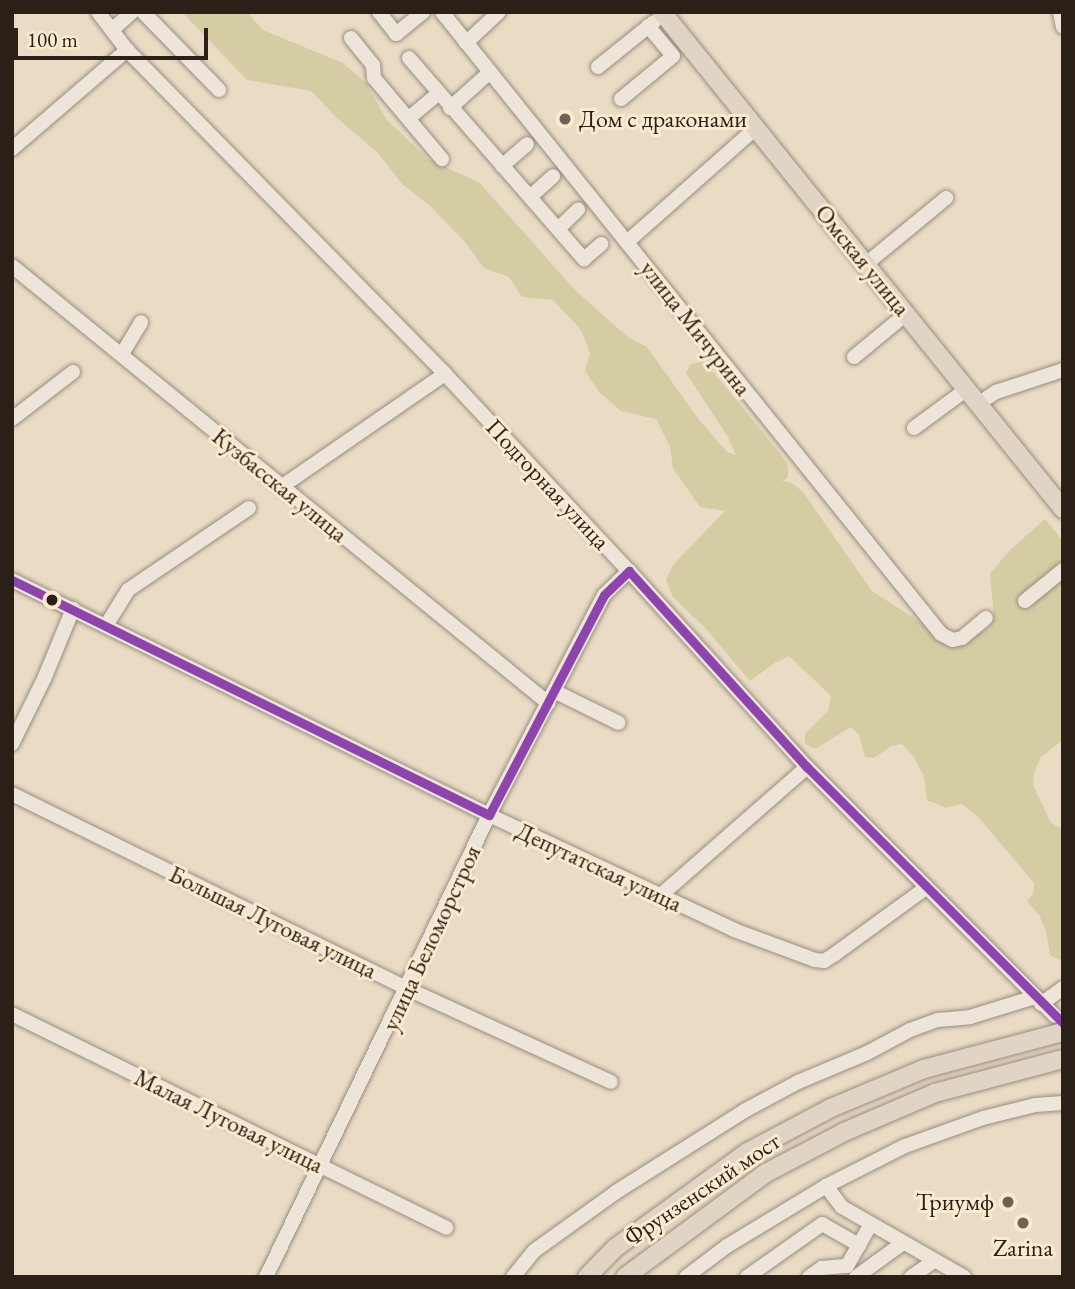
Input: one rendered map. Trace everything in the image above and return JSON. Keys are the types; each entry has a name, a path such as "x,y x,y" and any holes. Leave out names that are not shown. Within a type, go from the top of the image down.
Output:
{"main road":[{"name":"Омская улица","path":"663,13 1062,507"},
{"name":"Фрунзенский мост","path":"587,1277 615,1248 746,1153 831,1108 924,1069 1059,1024"},
{"name":"Фрунзенский мост","path":"625,1277 766,1173 845,1132 935,1093 1063,1059"}],"street":[{"name":"Подгорная улица","path":"99,12 127,50 445,374 629,570 807,767 1059,1024"},
{"path":"112,30 132,12"},
{"path":"143,12 219,90"},
{"path":"379,12 396,34 423,12"},
{"name":"улица Мичурина","path":"442,12 941,635 953,640 961,638 986,618"},
{"path":"466,43 499,12"},
{"path":"1060,12 1063,27"},
{"path":"598,67 663,13"},
{"path":"621,99 673,56 648,26"},
{"path":"351,38 373,65 374,78 442,159"},
{"path":"12,149 127,50"},
{"path":"409,58 584,259 601,244"},
{"path":"450,108 490,72"},
{"path":"409,118 438,94"},
{"path":"627,242 756,128"},
{"path":"502,166 527,144"},
{"path":"530,197 553,176"},
{"path":"866,264 946,198"},
{"path":"558,229 578,210"},
{"name":"Кузбасская улица","path":"12,266 281,486 551,697 619,723"},
{"path":"854,356 906,314"},
{"path":"122,354 141,322"},
{"path":"978,404 996,392 1063,370"},
{"path":"12,419 73,372"},
{"path":"281,486 445,374"},
{"path":"914,428 967,389"},
{"path":"107,624 128,590 249,508"},
{"name":"улица Беломорстроя","path":"266,1277 408,989 489,815 604,594 629,570"},
{"path":"1025,601 1063,570"},
{"name":"Депутатская улица","path":"12,580 107,624 489,815 734,930 815,960 824,961 926,888"},
{"path":"12,744 44,679 73,610"},
{"path":"661,895 807,767"},
{"name":"Большая Луговая улица","path":"12,794 408,989 611,1082"},
{"path":"513,1277 534,1251 617,1192 744,1111 799,1082 867,1053 910,1030 938,1020 970,1017 1038,1000 1063,988"},
{"name":"Малая Луговая улица","path":"12,1014 446,1228"},
{"path":"685,1277 727,1247 826,1186 905,1146 1035,1105 1063,1103"},
{"path":"826,1186 842,1207 964,1277"},
{"path":"747,1277 822,1224 859,1245"},
{"path":"809,1277 822,1268 847,1266 871,1224"},
{"path":"856,1277 903,1243"},
{"path":"911,1277 935,1260"}],"shaded area":[{"path":"176,12 247,12 263,30 343,63 366,83 387,120 428,159 480,183 575,290 629,338 647,347 700,421 727,452 736,455 728,437 686,373 691,364 704,361 788,465 788,478 782,481 792,483 803,492 872,591 923,624 946,646 962,643 989,627 994,618 990,574 1008,552 1045,519 1063,541 1063,740 1041,757 1034,773 1033,785 1051,823 1063,829 1063,962 1050,955 1046,931 1039,915 1027,901 1033,894 1034,883 979,818 962,804 946,808 927,800 924,777 914,757 902,744 891,746 874,758 865,757 859,735 851,727 815,749 805,744 805,734 828,711 831,696 789,656 750,681 706,629 673,597 666,580 673,565 725,511 700,507 673,468 670,447 656,419 621,411 600,393 585,371 590,353 581,330 553,300 522,297 509,277 484,268 464,241 430,206 402,184 378,153 337,118 311,91 247,80 184,14"}],"tunnel":[{"path":"1055,1016 1063,1023"}],"transit line":[{"path":"629,571 807,767 1063,1023"},
{"path":"489,815 604,595 629,571"},
{"path":"12,580 489,815"}],"place":[{"name":"Дом с драконами","path":"565,119"},
{"name":"Триумф","path":"1008,1202"},
{"name":"Zarina","path":"1023,1223"}]}
